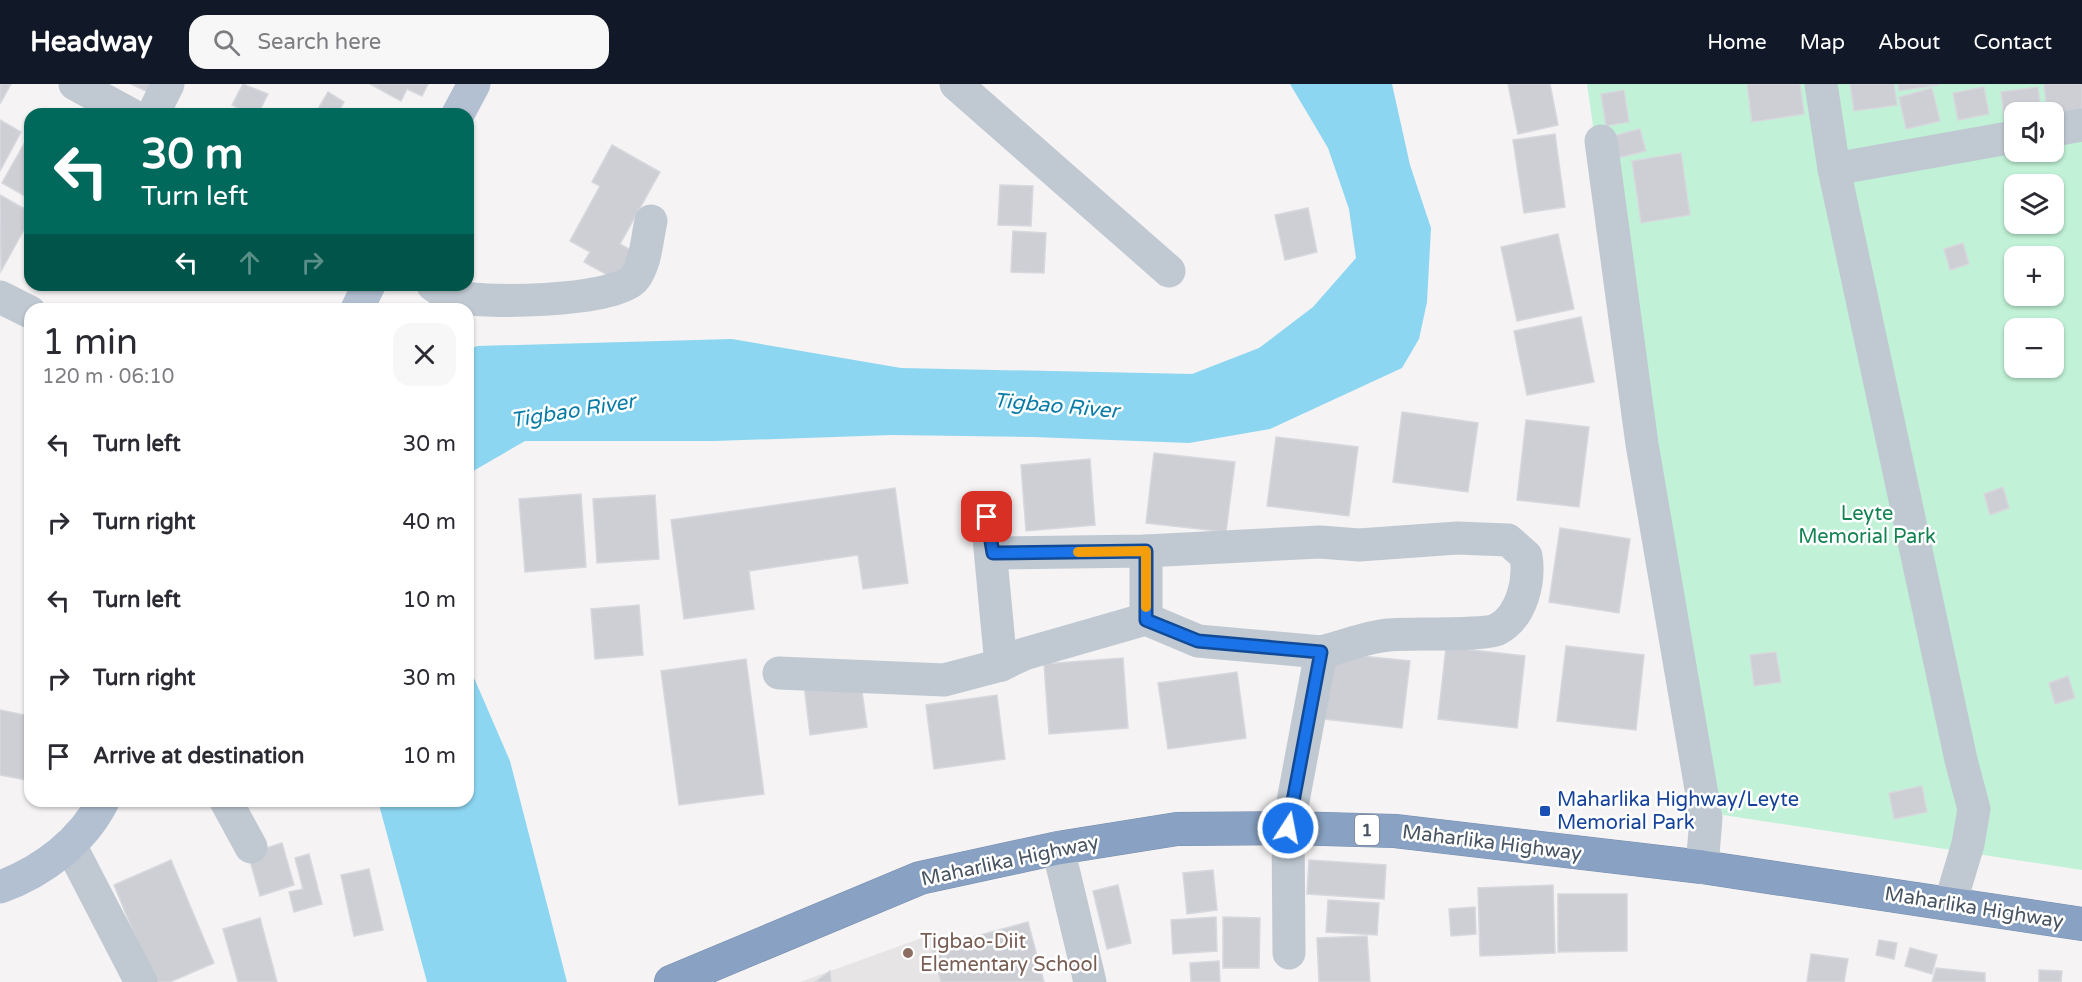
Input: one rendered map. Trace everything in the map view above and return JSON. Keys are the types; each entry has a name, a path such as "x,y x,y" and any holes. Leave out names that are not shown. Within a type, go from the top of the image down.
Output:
{"highway":[{"name":"Maharlika Highway","path":"671,982 920,878 1058,848 1177,829 1288,828 1395,831 1702,867 2082,924"}],"main road":[{"path":"461,108 474,84"},
{"path":"0,887 46,863 70,845 88,828 100,807"}],"street":[{"path":"75,84 119,108"},
{"path":"156,108 168,84"},
{"path":"956,84 1169,271"},
{"path":"1821,84 1834,169 1959,749 1974,809 1968,844 1950,904"},
{"path":"2064,128 2082,125"},
{"path":"1834,169 2004,138"},
{"path":"1601,141 1642,444 1706,818 1702,867"},
{"path":"443,291 448,294 487,301 601,294 624,286 634,279 640,266 651,221"},
{"path":"0,297 24,309"},
{"path":"987,517 993,553 1001,665"},
{"path":"779,673 944,680 1001,665 1024,654 1146,620 1198,641 1321,652 1386,635 1497,630 1513,617 1529,575 1526,556 1508,540 1457,538 1359,546 1320,542 1146,551 993,553"},
{"path":"1146,551 1146,620"},
{"path":"1289,953 1288,828 1321,652"},
{"path":"229,807 251,848"},
{"path":"70,845 141,982"},
{"path":"1058,848 1090,982"}],"shaded area":[{"name":"Tigbao-Diit Elementary School","path":"930,935 945,982 800,982"}],"green space":[{"name":"Leyte Memorial Park","path":"1587,84 2082,84 2082,870 1691,810"}],"water":[{"name":"Tigbao River","path":"1290,84 1392,84 1410,165 1431,228 1427,302 1419,339 1402,368 1270,429 1189,443 892,435 715,441 525,441 474,471 474,347 477,346 732,339 901,368 1192,374 1259,348 1313,307 1356,258 1349,209 1328,148"},
{"path":"474,678 510,761 567,982 427,982 380,807 474,807"}],"building":[{"path":"0,84 11,84 0,104"},
{"path":"131,84 152,84 148,92"},
{"path":"243,84 268,94 261,108 238,108 232,105"},
{"path":"370,84 428,84 422,96 407,89 401,101"},
{"path":"1508,84 1550,84 1558,125 1518,134"},
{"path":"1747,84 1800,84 1804,114 1752,122"},
{"path":"1850,84 1894,84 1897,105 1854,111"},
{"path":"1898,84 1938,84 1938,85 1899,91"},
{"path":"2044,84 2082,84 2082,115 2064,118 2064,102 2046,102"},
{"path":"1984,87 1989,114 1958,120 1953,93"},
{"path":"2038,87 2040,102 2004,102 2004,117 2001,92"},
{"path":"1932,88 1940,121 1906,129 1899,97"},
{"path":"1624,90 1629,122 1606,126 1601,94"},
{"path":"328,92 344,102 340,108 319,108"},
{"path":"0,120 21,132 0,171"},
{"path":"1640,129 1646,151 1618,158 1613,136"},
{"path":"1555,134 1565,207 1524,213 1513,140"},
{"path":"24,144 24,196 2,183"},
{"path":"612,145 660,172 620,244 636,253 620,282 584,262 590,252 570,241 600,186 592,182"},
{"path":"1681,153 1690,215 1641,223 1632,161"},
{"path":"1000,185 1033,186 1031,226 998,225"},
{"path":"0,195 24,209 24,230 1,271"},
{"path":"1308,208 1317,252 1285,260 1275,215"},
{"path":"1013,231 1046,233 1044,273 1011,272"},
{"path":"1558,234 1574,309 1517,321 1501,247"},
{"path":"1963,243 1969,264 1950,270 1944,249"},
{"path":"1581,317 1594,382 1527,395 1514,331"},
{"path":"1402,412 1478,423 1468,492 1393,482"},
{"path":"1526,420 1589,427 1579,507 1517,500"},
{"path":"1276,437 1358,447 1349,516 1267,506"},
{"path":"1154,453 1235,462 1226,532 1146,523"},
{"path":"1090,459 1095,525 1026,531 1021,465"},
{"path":"2003,487 2009,508 1990,515 1984,494"},
{"path":"895,488 908,583 863,589 858,555 749,571 754,609 684,619 671,520"},
{"path":"581,494 586,567 525,572 519,499"},
{"path":"655,495 659,559 597,563 593,499"},
{"path":"1560,528 1630,539 1619,613 1549,602"},
{"path":"639,605 643,655 595,659 591,609"},
{"path":"1566,646 1644,655 1636,730 1557,721"},
{"path":"1446,647 1525,656 1517,728 1438,719"},
{"path":"1776,652 1781,682 1754,686 1750,655"},
{"path":"1332,653 1410,661 1402,728 1324,719"},
{"path":"1123,658 1128,728 1049,734 1044,664"},
{"path":"746,659 764,794 679,805 661,671"},
{"path":"1237,672 1246,738 1168,749 1158,683"},
{"path":"2068,676 2075,698 2055,704 2049,683"},
{"path":"860,677 867,727 810,735 804,685"},
{"path":"997,695 1005,759 934,769 926,705"},
{"path":"0,710 24,715 24,779 0,775"},
{"path":"1922,786 1927,812 1894,819 1889,793"},
{"path":"282,843 294,885 260,896 248,854"},
{"path":"309,854 322,904 294,912 289,892 303,889 295,858"},
{"path":"171,860 214,963 170,982 154,982 114,885"},
{"path":"1309,860 1386,865 1384,899 1307,894"},
{"path":"369,869 383,930 354,936 341,875"},
{"path":"1213,870 1217,910 1187,914 1183,873"},
{"path":"1118,885 1131,943 1107,949 1093,891"},
{"path":"1553,885 1555,953 1480,956 1478,888"},
{"path":"1558,894 1627,894 1627,951 1558,952"},
{"path":"1328,900 1379,903 1377,935 1326,932"},
{"path":"1475,907 1476,934 1451,936 1449,909"},
{"path":"1216,917 1217,951 1173,954 1171,920"},
{"path":"1223,917 1260,918 1259,968 1223,968"},
{"path":"260,918 277,982 238,982 223,929"},
{"path":"1028,922 1044,982 941,982 932,948"},
{"path":"1367,936 1370,982 1319,982 1317,938"},
{"path":"1879,940 1897,943 1894,959 1876,955"},
{"path":"1910,948 1937,955 1932,974 1905,966"},
{"path":"1811,954 1848,959 1844,982 1807,982"},
{"path":"1219,961 1220,982 1191,982 1190,963"},
{"path":"1936,968 1985,973 1985,982 1932,982"},
{"path":"2039,970 2062,971 2061,982 2039,982"},
{"path":"830,971 831,982 815,982"}],"slow traffic":[{"path":"1078,552 1146,551 1146,607"}],"place":[{"name":"Maharlika Highway/Leyte Memorial Park","path":"1545,811"},
{"name":"Tigbao-Diit Elementary School","path":"908,953"}],"route":[{"path":"987,517 993,553 1146,551 1146,620 1180,635 1198,641 1321,652 1288,828"}]}
